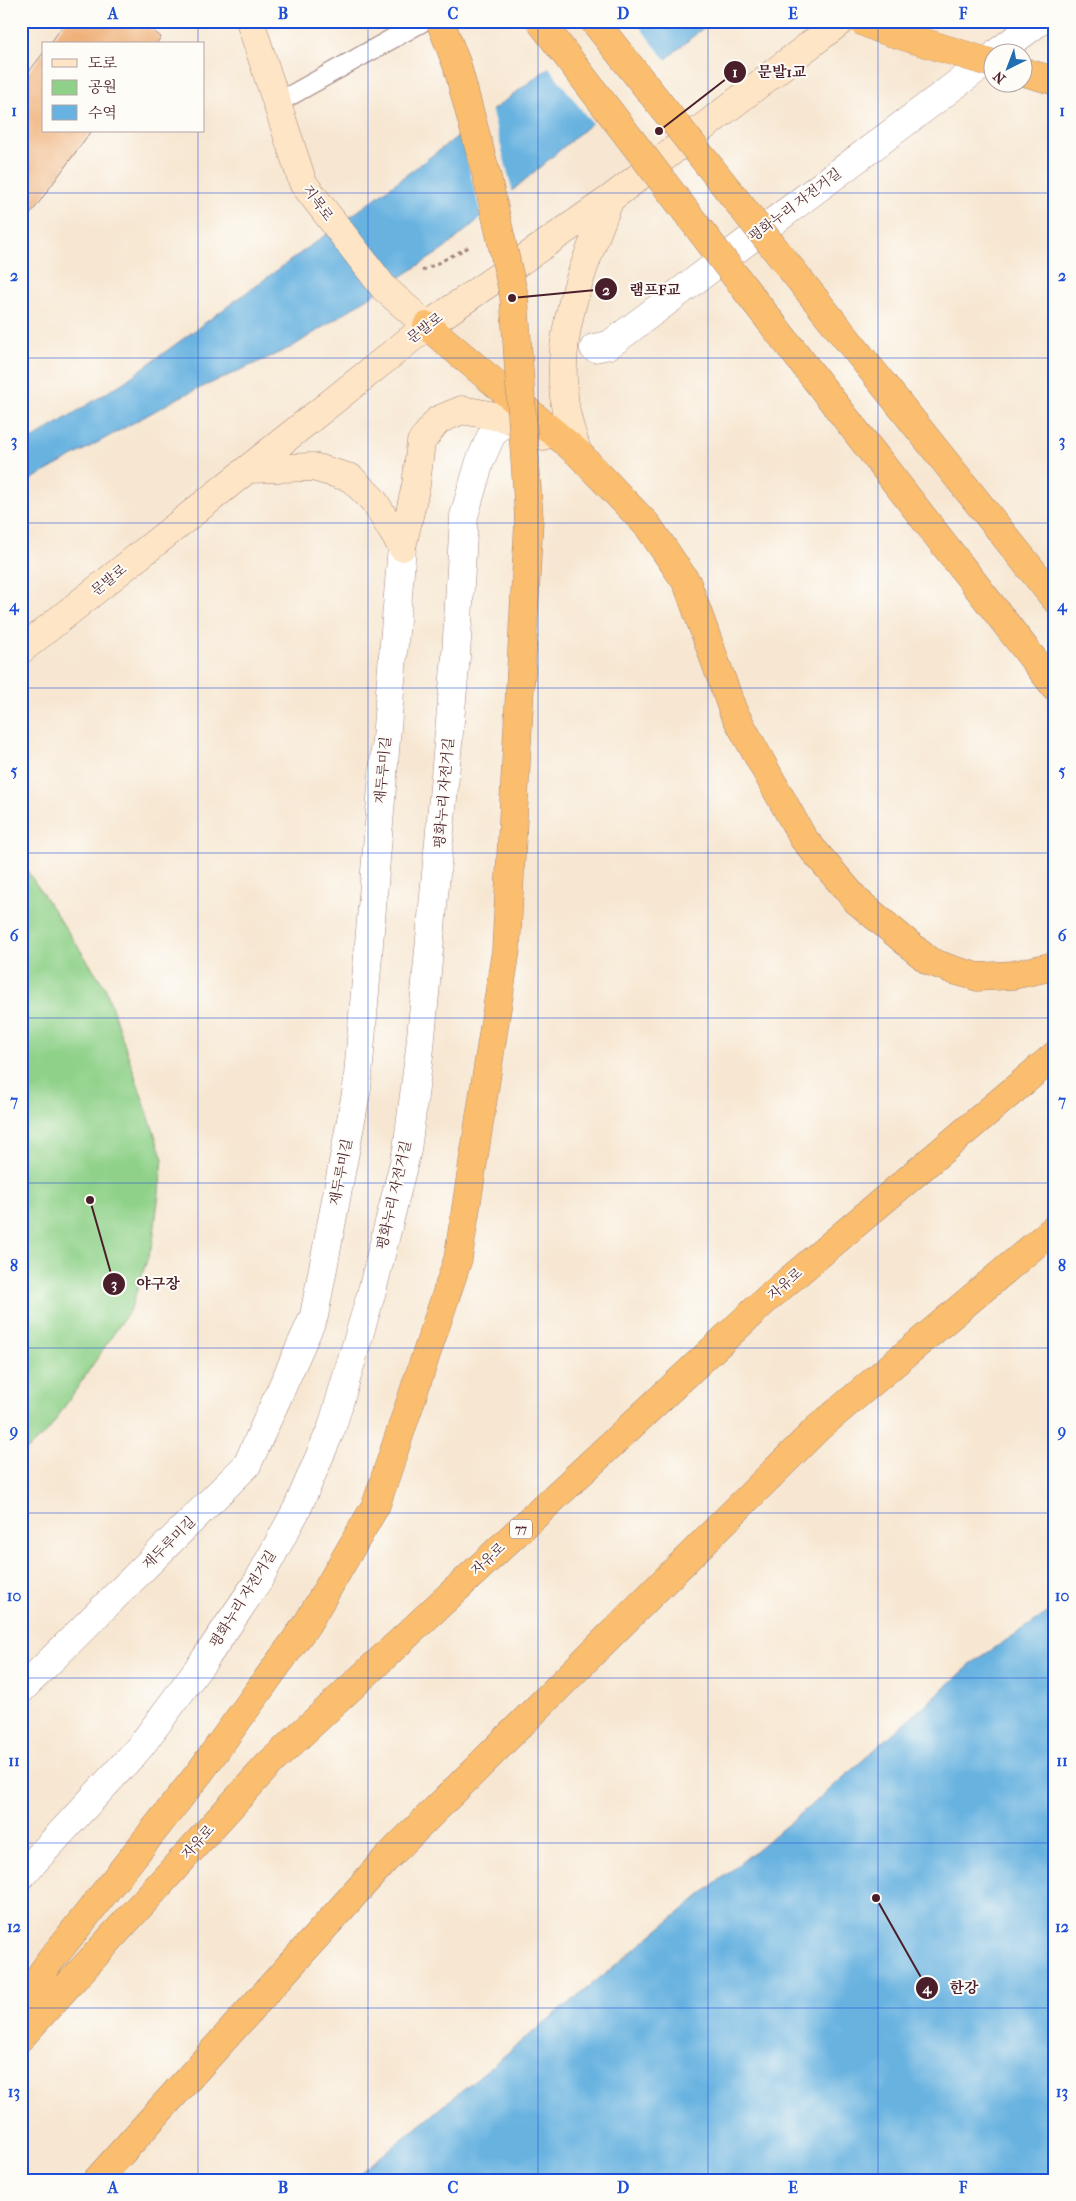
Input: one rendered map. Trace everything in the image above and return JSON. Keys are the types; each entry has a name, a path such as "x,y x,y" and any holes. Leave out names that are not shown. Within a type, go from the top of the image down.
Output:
{"highway":[{"path":"21,2003 51,1960 200,1772 307,1624 376,1505 458,1259 506,950 529,519 514,296 488,177 458,65 440,21"},
{"path":"540,21 746,290 1047,677"},
{"path":"594,21 1055,599"},
{"path":"861,21 880,29 984,61"},
{"path":"1034,75 1055,81"},
{"path":"427,326 578,453 648,526 687,583 733,710 803,838 857,901 929,962 953,970 978,977 1013,975 1055,966"},
{"name":"자유로","path":"21,2037 269,1764 767,1299 1055,1055"},
{"path":"97,2180 385,1860 811,1435 1055,1228"}],"street":[{"name":"지목로","path":"250,21 303,183 384,288 427,326"},
{"name":"문발로","path":"21,650 427,326 610,199 841,21"},
{"path":"1012,42 1040,21"},
{"name":"평화누리 자전거길","path":"594,348 609,345 984,64"},
{"path":"578,453 565,405 563,351 571,303 610,199"},
{"path":"402,547 416,485 421,442 438,420 462,410 506,418 578,453"},
{"name":"평화누리 자전거길","path":"21,1876 140,1746 210,1651 258,1581 297,1509 332,1427 372,1291 407,1150 421,1038 456,656 464,516 480,461 491,436 506,418"},
{"path":"248,469 313,466 351,478 374,501 402,547"},
{"name":"재두루미길","path":"21,1690 247,1465 314,1316 358,1088 402,547"}],"lane":[{"path":"277,103 424,21"}],"path":[{"path":"422,271 469,247"}],"green space":[{"path":"26,869 105,987 163,1159 153,1242 131,1308 48,1431 21,1455 21,873"}],"water":[{"path":"611,21 711,21 444,249 292,347 180,397 21,485 21,446 124,382 365,206"},
{"path":"1055,1608 1055,2180 352,2180 820,1798 975,1661"}],"pier":[{"path":"607,21 635,21 667,62 593,125 548,66"},
{"path":"491,108 513,193 482,219 460,132"}],"building":[{"path":"66,21 140,21 161,37 157,42 51,42"},
{"path":"42,55 42,132 90,132 24,223 21,221 21,82"}],"place":[{"name":"문발1교","path":"659,131"},
{"name":"램프F교","path":"512,298"},
{"name":"야구장","path":"90,1200"},
{"name":"한강","path":"876,1898"}]}
